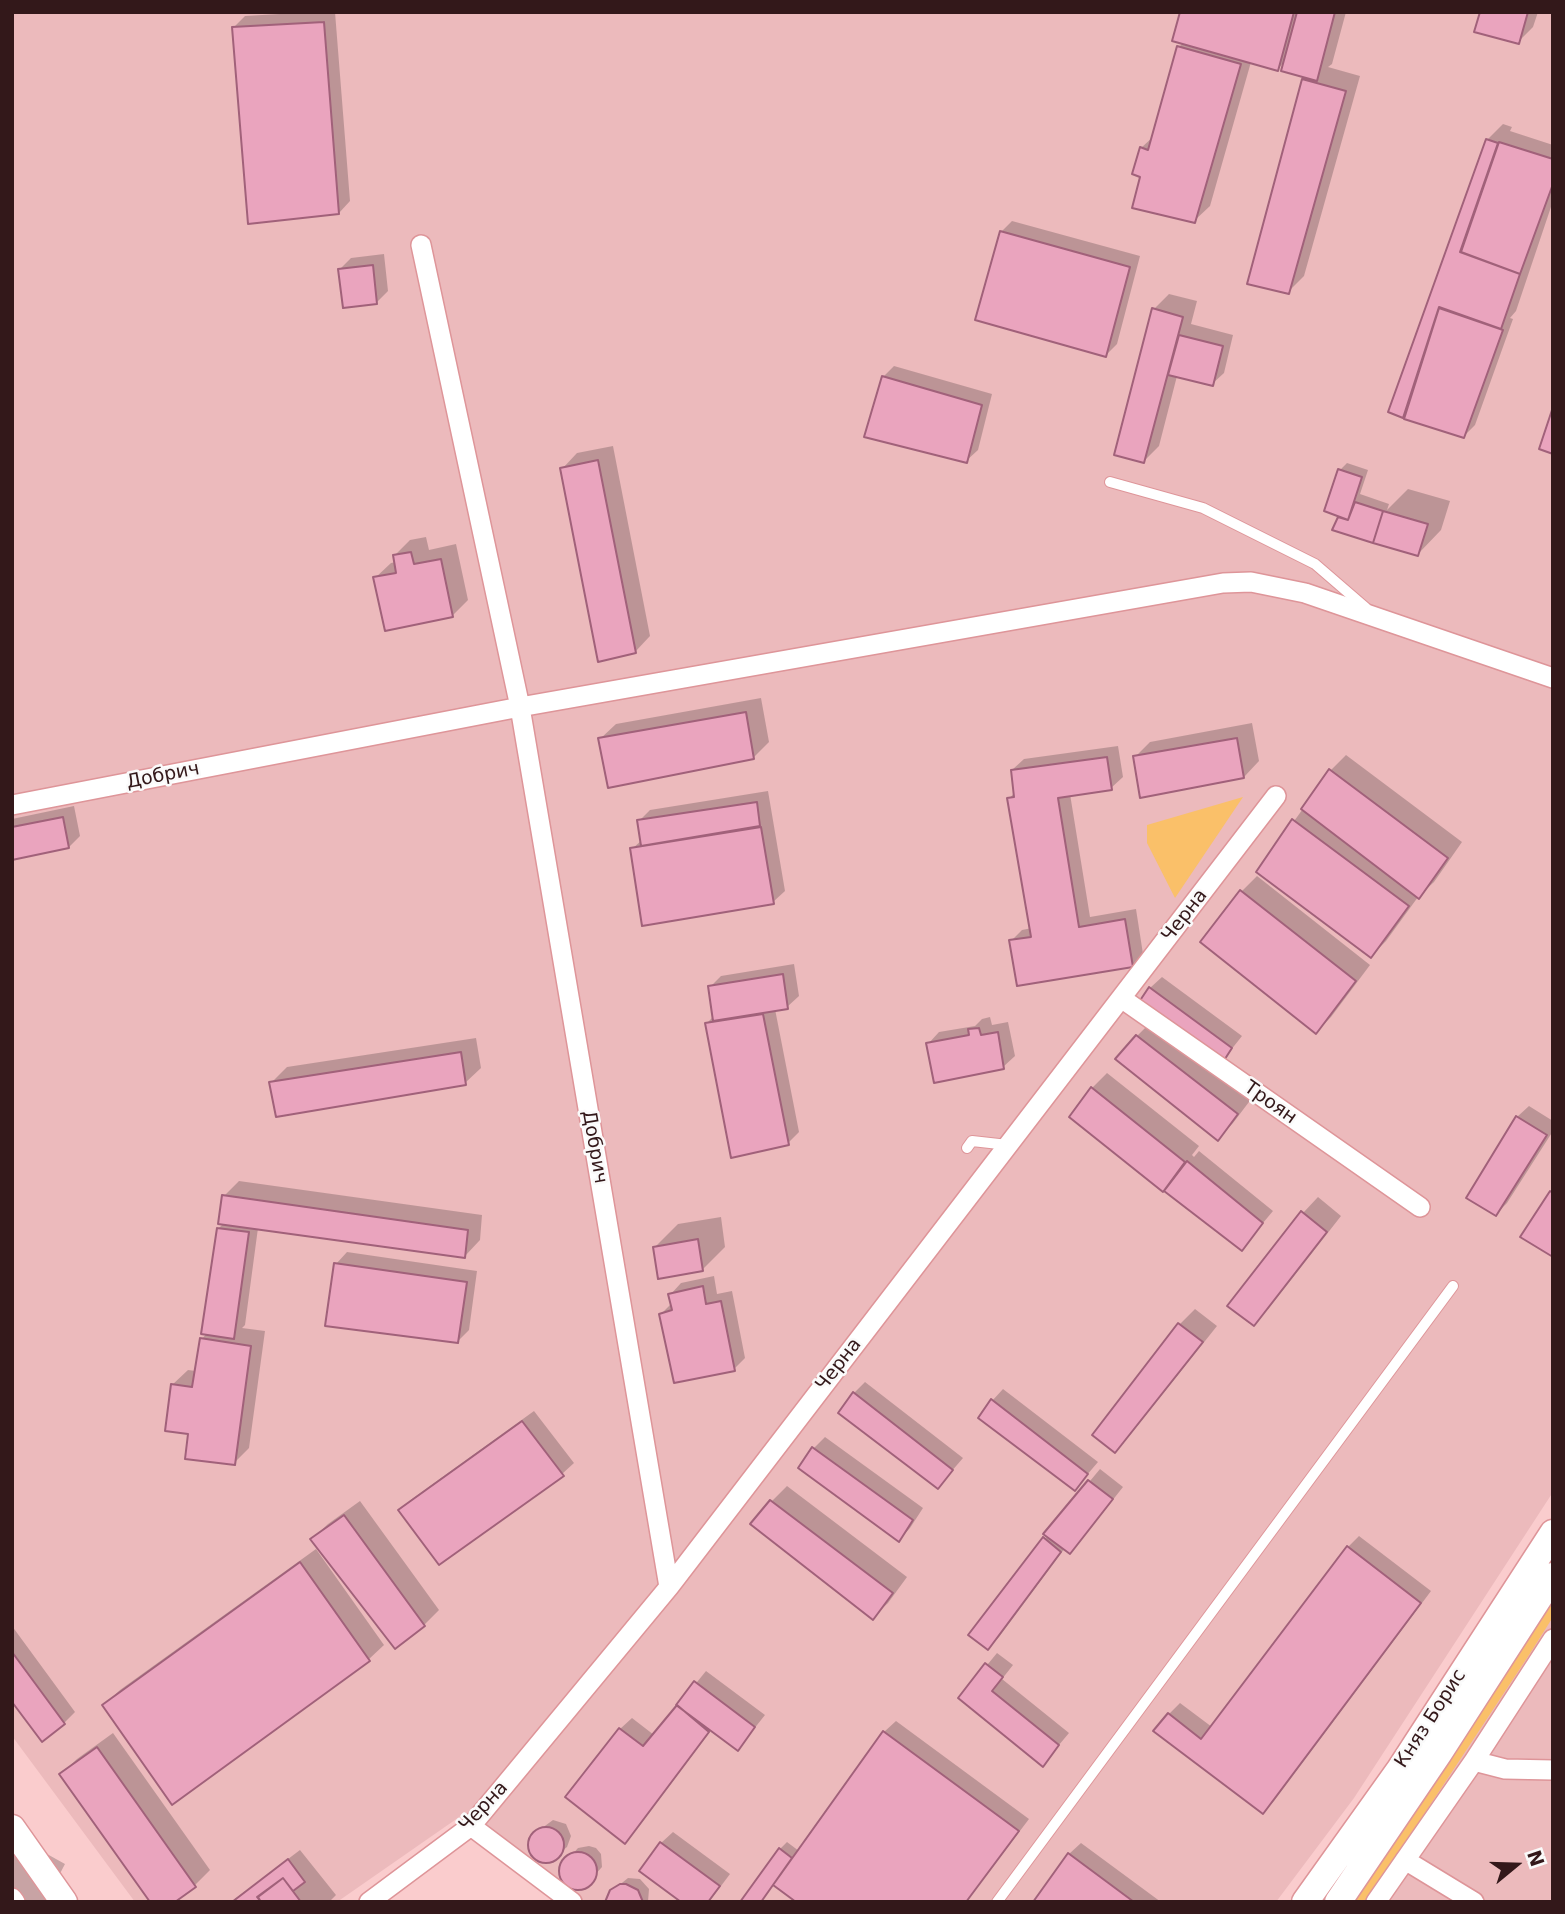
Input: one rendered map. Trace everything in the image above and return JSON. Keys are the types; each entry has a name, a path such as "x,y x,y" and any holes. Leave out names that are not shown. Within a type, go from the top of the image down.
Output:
{"street":[{"name":"Добрич","path":"421,245 520,706 669,1587"},
{"path":"520,706 1223,583 1251,582 1305,593 1553,678"},
{"name":"Добрич","path":"12,805 520,706"},
{"name":"Черна","path":"369,1902 471,1826 669,1587 1276,796"},
{"name":"Троян","path":"1121,998 1420,1207"},
{"name":"Княз Борис","path":"1305,1902 1400,1769 1553,1533"},
{"name":"Княз Борис","path":"1338,1902 1553,1576"},
{"path":"1376,1902 1474,1761 1553,1639"},
{"path":"1474,1761 1505,1769 1553,1770"},
{"path":"471,1826 572,1902"},
{"path":"12,1828 64,1902"},
{"path":"1405,1860 1474,1902"}],"lane":[{"path":"1110,482 1203,508 1315,564 1374,615"},
{"path":"967,1148 972,1142 1009,1145"},
{"path":"997,1902 1453,1286"}],"shaded area":[{"path":"12,12 1553,12 1553,1492 1354,1798 1276,1902 585,1902 465,1813 337,1902 135,1902 12,1736"},
{"path":"1243,797 1175,898 1147,843 1147,825"},
{"path":"1553,1594 1553,1617 1529,1655 1364,1902 1352,1902"},
{"path":"1553,1596 1553,1902 1347,1902"}],"building":[{"path":"1180,12 1294,12 1278,71 1172,41"},
{"path":"1297,12 1335,12 1317,81 1281,71"},
{"path":"1480,12 1528,12 1519,44 1474,32"},
{"path":"324,22 339,214 248,224 232,27"},
{"path":"1177,46 1241,64 1195,223 1132,208 1140,177 1132,174 1140,147 1148,150"},
{"path":"1302,79 1346,91 1289,294 1247,284"},
{"path":"1486,139 1498,143 1460,252 1520,274 1501,329 1439,307 1403,418 1388,412"},
{"path":"1499,142 1553,159 1553,184 1520,274 1461,252"},
{"path":"1000,231 1130,267 1106,357 975,320"},
{"path":"373,265 377,304 343,308 338,269"},
{"path":"1152,308 1183,317 1144,463 1114,455"},
{"path":"1439,308 1503,330 1464,438 1404,419"},
{"path":"1179,335 1223,346 1213,386 1168,375"},
{"path":"882,376 982,405 967,463 864,437"},
{"path":"1553,407 1553,454 1539,449"},
{"path":"598,460 636,653 598,662 560,468"},
{"path":"1338,469 1362,477 1348,520 1324,511"},
{"path":"1355,502 1383,511 1373,543 1332,530 1338,517 1348,520"},
{"path":"1383,511 1428,524 1418,556 1373,543"},
{"path":"411,552 414,564 441,559 453,617 385,631 373,577 396,573 393,555"},
{"path":"746,712 754,759 608,788 598,738"},
{"path":"1237,738 1244,778 1140,798 1133,756"},
{"path":"1107,757 1112,790 1058,798 1079,927 1125,919 1133,967 1017,986 1009,940 1031,937 1007,798 1014,797 1011,770"},
{"path":"1329,769 1448,858 1419,899 1301,809"},
{"path":"757,802 760,826 641,846 637,820"},
{"path":"63,817 69,848 12,860 12,827"},
{"path":"1292,819 1409,906 1371,958 1256,872"},
{"path":"761,827 774,904 642,926 630,848"},
{"path":"1240,890 1356,981 1316,1034 1200,942"},
{"path":"783,974 788,1009 713,1021 708,986"},
{"path":"1149,987 1232,1048 1223,1062 1139,1002"},
{"path":"763,1014 789,1145 731,1158 705,1023"},
{"path":"979,1028 981,1035 998,1032 1004,1069 934,1083 926,1043 969,1035 968,1029"},
{"path":"1136,1035 1238,1114 1218,1141 1115,1059"},
{"path":"461,1052 466,1085 276,1117 269,1082"},
{"path":"1091,1087 1185,1162 1163,1192 1069,1117"},
{"path":"1516,1116 1547,1135 1496,1216 1466,1198"},
{"path":"1187,1161 1263,1223 1242,1251 1164,1191"},
{"path":"1550,1191 1553,1193 1553,1257 1520,1237"},
{"path":"222,1195 468,1230 465,1258 218,1224"},
{"path":"1301,1211 1327,1232 1254,1326 1227,1306"},
{"path":"217,1228 249,1232 234,1339 201,1334"},
{"path":"698,1239 703,1271 658,1279 653,1247"},
{"path":"334,1263 467,1282 458,1343 325,1326"},
{"path":"703,1286 706,1304 721,1301 735,1371 674,1383 659,1314 672,1310 668,1294"},
{"path":"1178,1323 1203,1342 1115,1453 1092,1435"},
{"path":"200,1338 251,1346 235,1465 185,1459 188,1434 165,1431 171,1384 192,1387"},
{"path":"853,1392 953,1470 938,1489 838,1413"},
{"path":"991,1399 1088,1474 1075,1491 978,1418"},
{"path":"522,1421 564,1476 439,1565 398,1510"},
{"path":"812,1447 913,1520 899,1542 798,1468"},
{"path":"1088,1480 1113,1499 1070,1554 1043,1534"},
{"path":"770,1500 893,1593 873,1620 750,1524"},
{"path":"344,1515 425,1626 395,1649 310,1539"},
{"path":"1043,1537 1061,1552 988,1650 968,1635"},
{"path":"1347,1546 1421,1603 1263,1814 1153,1731 1168,1713 1201,1739"},
{"path":"300,1562 370,1661 172,1805 102,1705"},
{"path":"12,1652 65,1724 42,1742 12,1702"},
{"path":"985,1663 1003,1677 992,1691 1059,1745 1043,1767 958,1698"},
{"path":"694,1681 755,1727 738,1751 676,1705"},
{"path":"677,1705 709,1732 625,1844 565,1797 619,1728 643,1746"},
{"path":"883,1731 1019,1831 966,1902 796,1902 773,1885"},
{"path":"97,1747 196,1887 175,1902 150,1902 59,1774"},
{"path":"546,1827 559,1832 564,1845 559,1858 546,1863 533,1858 528,1845 533,1832"},
{"path":"660,1842 720,1886 708,1902 681,1902 639,1871"},
{"path":"779,1848 792,1858 761,1902 740,1902"},
{"path":"578,1852 591,1858 597,1871 591,1884 578,1890 565,1884 559,1871 565,1858"},
{"path":"1068,1853 1134,1902 1033,1902"},
{"path":"288,1859 305,1882 293,1891 283,1878 257,1897 261,1902 232,1902"},
{"path":"283,1878 301,1902 261,1902 258,1897"},
{"path":"620,1884 638,1890 643,1902 605,1902 610,1890"}]}
